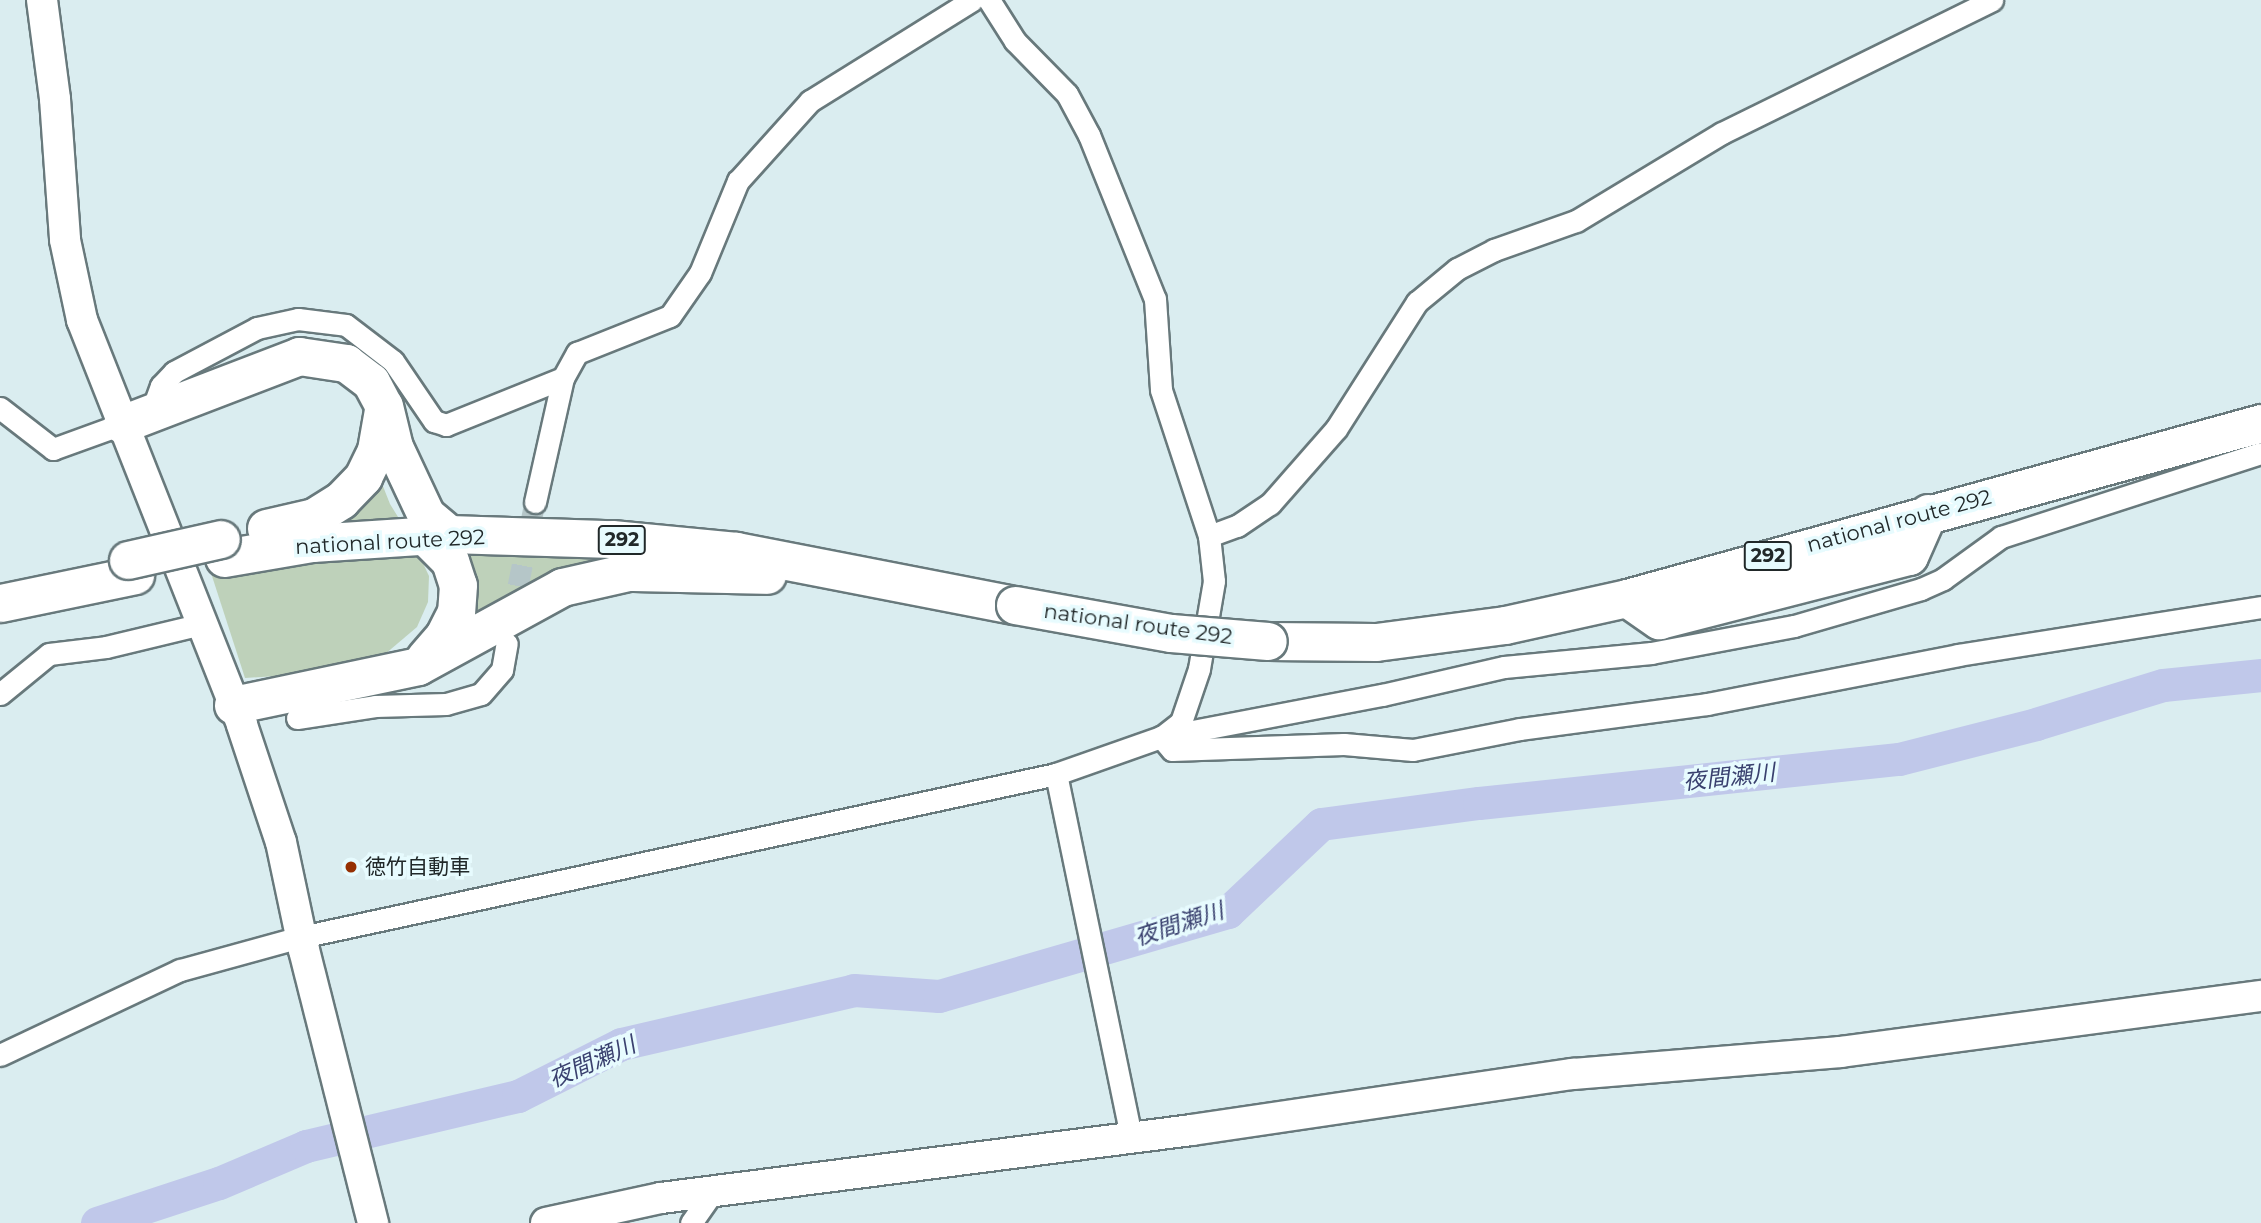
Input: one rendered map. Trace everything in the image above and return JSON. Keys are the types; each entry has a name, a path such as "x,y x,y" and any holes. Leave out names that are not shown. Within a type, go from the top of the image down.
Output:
{"highway":[{"path":"136,418 299,356 346,363 371,382 384,406 394,447 450,561 458,585 456,612 443,638 418,666"},
{"path":"0,603 132,567 223,548 314,517 341,500 363,477 376,450 384,406"},
{"name":"national route 292","path":"223,548 437,535 612,539 736,551 1171,633 1268,641 1376,642 1505,625 1627,598 1928,513 2261,424"},
{"path":"233,705 418,666 562,587 628,572 876,578"}],"street":[{"path":"42,0 55,99 65,240 82,320 136,418 202,624 282,842 303,944 373,1223"},
{"path":"535,502 563,378 577,353 670,316 700,273 738,181 810,101 972,0"},
{"path":"989,0 1015,41 1067,94 1094,147 1155,299 1161,390 1209,537 1214,581 1199,669 1181,722 1161,737"},
{"path":"1209,537 1237,526 1270,504 1336,429 1417,302 1457,269 1576,221 1722,133 1992,0"},
{"path":"0,408 53,449 136,418 174,372 257,328 298,319 346,325 393,361 434,421 446,425 563,378"},
{"path":"0,1055 180,970 1057,782 1161,737 1382,695 1504,667 1651,653 1794,626 1921,589 1943,579 2001,537 2261,453"},
{"path":"1161,737 1172,750 1344,744 1413,750 1520,729 1707,704 1958,655 2261,607"},
{"path":"0,694 49,654 106,647 202,624"},
{"path":"297,718 375,706 446,704 481,694 502,670 507,643"},
{"path":"1057,782 1131,1136"},
{"path":"546,1223 713,1191 1573,1074 1841,1052 2261,996"},
{"path":"691,1223 713,1191"}],"green space":[{"path":"373,461 390,504 403,525 314,526"},
{"path":"450,550 648,556 454,639"},
{"path":"409,552 421,559 429,576 428,602 417,627 384,655 336,672 245,678 211,573"}],"waterway":[{"name":"夜間瀬川","path":"97,1223 219,1183 306,1146 518,1096 621,1044 854,990 939,996 1228,912 1321,824 1479,803 1899,759 2036,724 2163,685 2261,675"}],"tunnel":[{"path":"512,616 535,502"}],"place":[{"name":"徳竹自動車","path":"351,867"}]}
